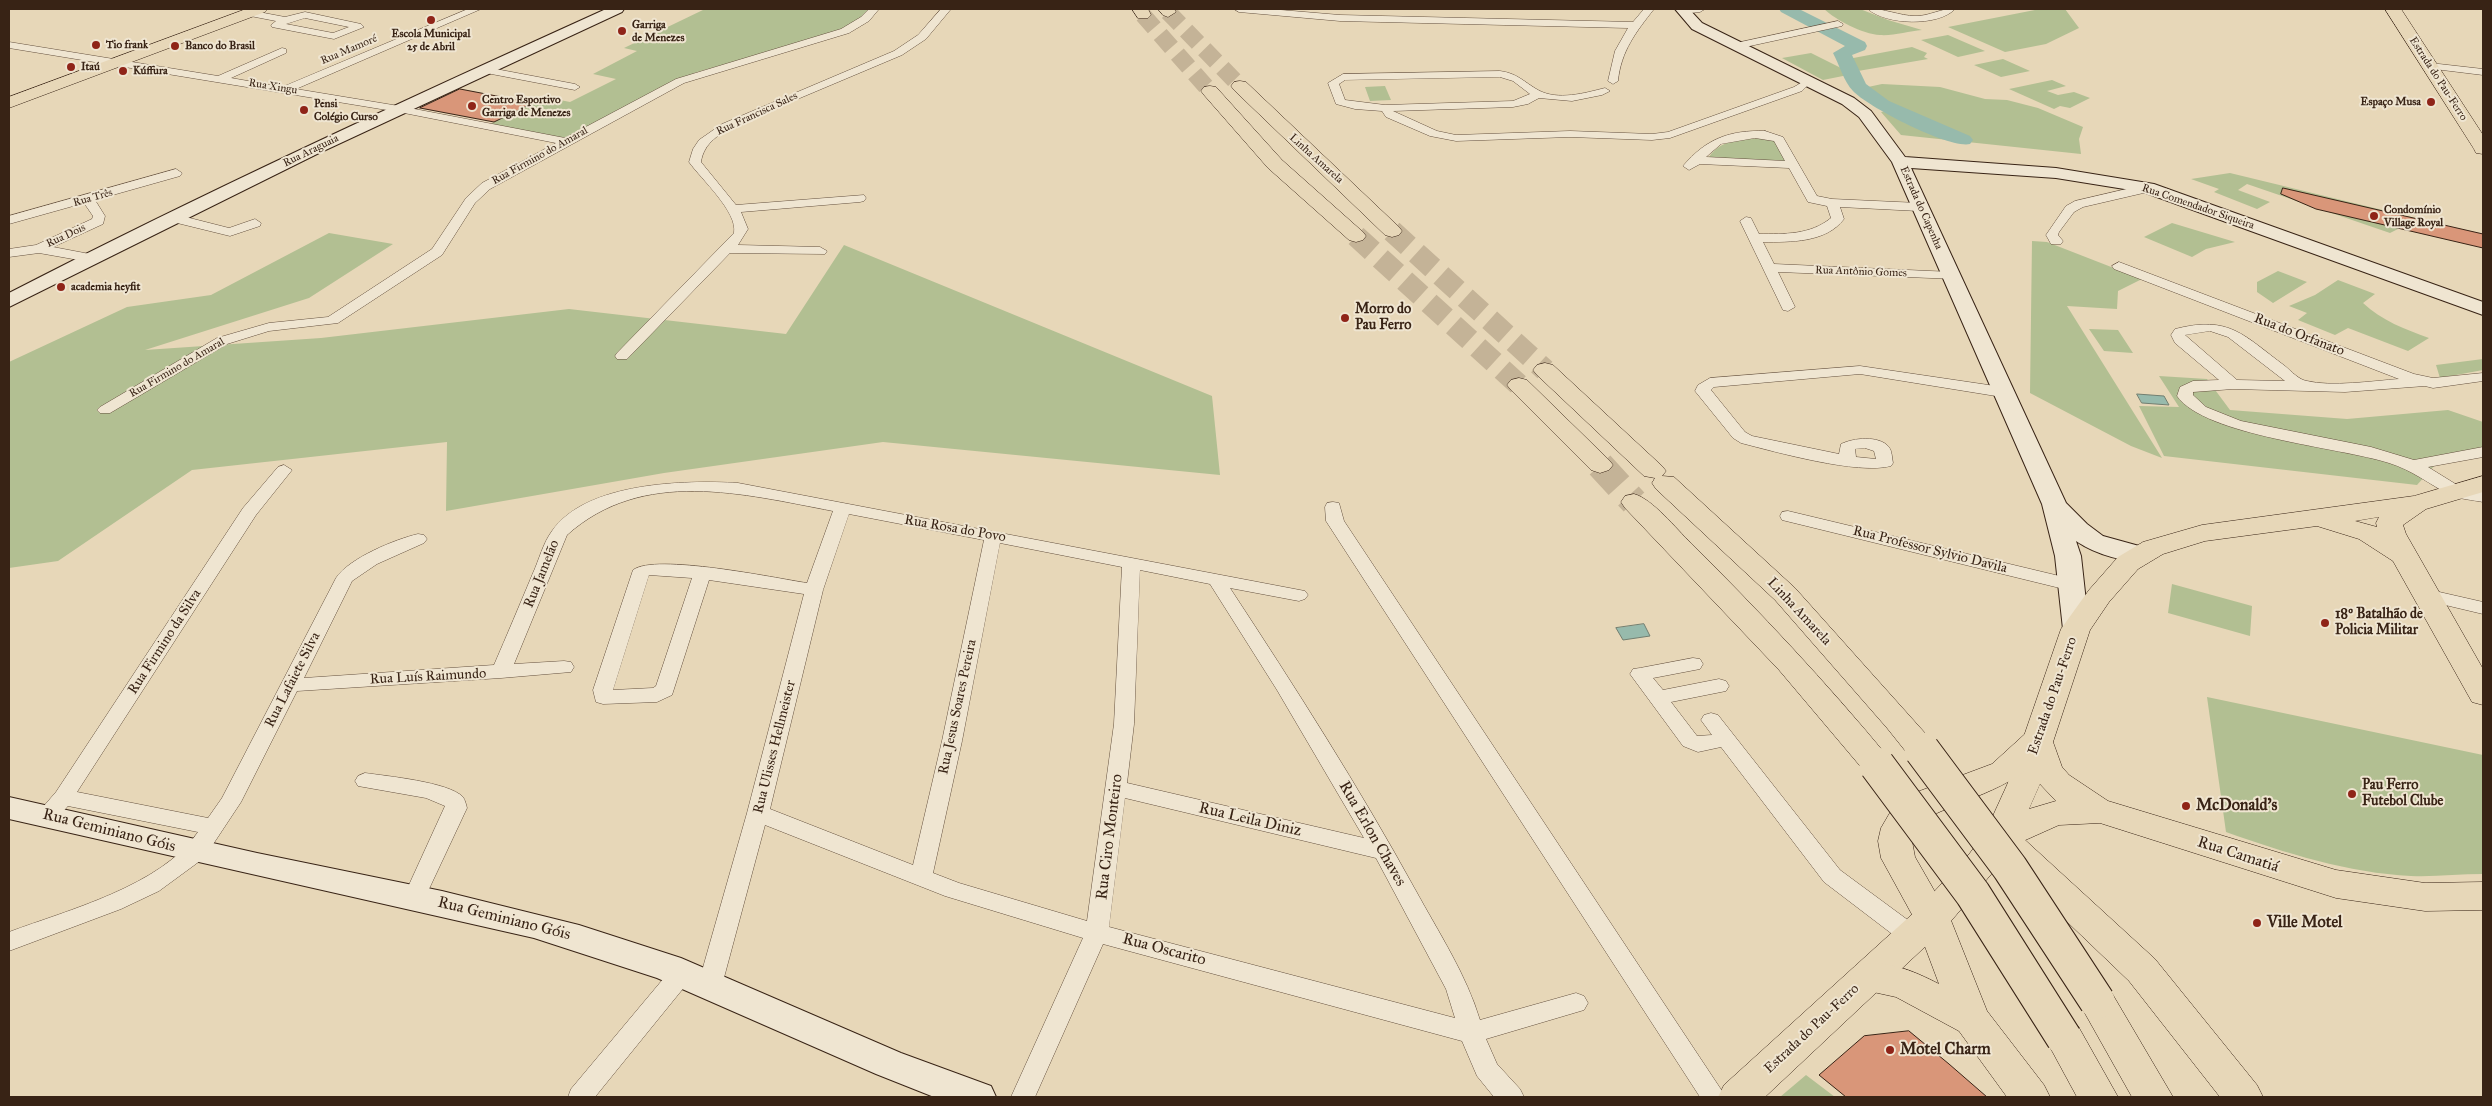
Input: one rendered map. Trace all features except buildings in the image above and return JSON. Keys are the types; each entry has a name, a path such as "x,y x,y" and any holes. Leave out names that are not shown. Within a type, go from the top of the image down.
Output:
{"main road":[{"name":"Estrada do Pau-Ferro","path":"2393,9 2483,147"},
{"path":"9,103 254,11"},
{"name":"Linha Amarela","path":"1240,86 1392,231"},
{"path":"1210,91 1275,164 1356,236"},
{"name":"Linha Amarela","path":"1545,370 1785,594 1898,720 2010,868 2097,1001 2152,1097"},
{"path":"1519,385 1600,465"},
{"name":"Estrada do Pau-Ferro","path":"1738,1097 1922,927 1982,862 2000,837 2023,785 2076,629 2112,580 2141,554 2173,540 2202,533 2418,503 2483,484"},
{"path":"1634,502 1733,601 1818,693 1877,765 1973,894 2064,1038 2098,1097"},
{"path":"2418,503 2389,523 2403,555 2483,695"},
{"path":"2304,520 2344,525 2369,533 2403,555"},
{"path":"2030,1097 1972,1020 1922,927 1898,858 1896,841 1898,828 1908,813 1929,801 2003,772 2038,741 2051,777 2074,797 2100,811"},
{"name":"Rua Camatiá","path":"2000,837 2038,817 2061,811 2075,808 2100,811 2336,884 2425,897 2483,896"},
{"path":"2000,837 2142,970 2243,1097"},
{"path":"1868,978 1898,983 1916,990 1972,1020"}],"street":[{"name":"Rua Mamoré","path":"286,89 476,9"},
{"name":"Rua Araguaia","path":"9,301 90,258 399,109 617,9"},
{"name":"Rua Firmino do Amaral","path":"105,410 222,341 274,327 298,323 318,324 333,320 437,252 470,201 486,186 685,78 832,35 856,25 874,9"},
{"name":"Rua Francisca Sales","path":"622,356 727,249 741,232 742,226 732,209 696,162 696,154 708,138 732,123 904,49 922,37 946,9"},
{"path":"1239,9 1340,18 1634,25"},
{"path":"1613,81 1614,65 1634,25 1650,9"},
{"path":"1683,10 1700,9"},
{"path":"1873,9 1899,17 1920,18 1944,13 1950,9"},
{"name":"Estrada do Capenha","path":"1683,10 1697,26 1808,83 1848,101 1865,114 1900,162 2054,504 2068,556 2076,629"},
{"path":"254,11 286,20 305,15 359,27 334,36 276,25 286,20"},
{"path":"1736,46 1838,24"},
{"name":"Rua Xingu","path":"9,45 286,89 566,142"},
{"path":"220,79 282,51"},
{"path":"2430,66 2483,72"},
{"path":"484,70 575,88"},
{"path":"1538,94 1524,102 1514,104 1385,108 1355,106 1340,102 1332,83 1343,77 1507,74 1516,77 1538,94 1573,97 1605,91"},
{"path":"1385,108 1390,115 1443,137 1570,134 1660,136 1670,135 1747,105 1798,89 1808,83"},
{"path":"1794,165 1694,163 1708,146 1720,140 1764,134 1780,139 1794,165 1812,199 1832,203 1919,207"},
{"name":"Rua Comendador Siqueira","path":"1900,162 2061,173 2148,188 2483,309"},
{"name":"Rua Três","path":"9,220 176,173"},
{"path":"2056,241 2052,235 2053,232 2070,209 2079,204 2148,188"},
{"path":"732,209 860,198"},
{"name":"Rua Dois","path":"9,252 39,249 98,220 99,216 88,199"},
{"path":"1756,238 1792,238 1811,235 1829,228 1838,219 1832,203"},
{"path":"174,218 230,232 255,223"},
{"path":"1746,221 1756,238 1788,307"},
{"path":"39,249 90,258"},
{"path":"727,249 820,251"},
{"name":"Rua do Orfanato","path":"2119,266 2422,382 2444,382 2483,377"},
{"name":"Rua Antônio Gomes","path":"1770,268 1952,276"},
{"path":"2233,384 2180,340 2178,335 2180,332 2211,327 2233,334 2303,387"},
{"path":"1848,460 1758,442 1739,435 1703,391 1705,385 1710,383 1860,370 2002,392"},
{"path":"2422,382 2345,387 2233,384 2193,386 2185,390 2185,396 2201,410 2237,425 2371,452 2412,465 2457,492 2483,497"},
{"path":"2412,465 2483,452"},
{"name":"Rua Firmino da Silva","path":"55,806 249,512 284,470"},
{"name":"Rua Rosa do Povo","path":"611,500 678,487 738,488 1299,595"},
{"name":"Rua Jamelão","path":"501,672 559,533 572,521 611,500"},
{"name":"Estrada do Capenha","path":"2054,504 2076,530 2092,542 2112,549 2141,554"},
{"path":"1333,507 1335,520 1714,1097"},
{"name":"Rua Ulisses Hellmeister","path":"696,979 758,813 814,590 842,509"},
{"name":"Rua Professor Sylvio Davila","path":"1788,516 2072,585"},
{"name":"Rua Jesus Soares Pereira","path":"921,877 952,741 993,536"},
{"name":"Rua Lafaiete Silva","path":"9,942 113,903 151,885 184,849 214,827 230,802 345,578 358,567 376,557 418,539"},
{"name":"Rua Ciro Monteiro","path":"1023,1097 1097,932 1124,724 1131,562"},
{"path":"702,573 665,690 657,694 603,697 639,574 642,571 652,569 702,573 814,590"},
{"name":"Rua Erlon Chaves","path":"1215,578 1286,687 1383,852 1457,987 1466,1007 1471,1033 1486,1067 1511,1097"},
{"path":"2426,595 2483,608"},
{"path":"1693,664 1640,674 1694,744 1726,739"},
{"name":"Rua Luís Raimundo","path":"291,685 564,667"},
{"path":"1657,698 1719,686"},
{"path":"1711,720 1832,876 1922,927"},
{"path":"366,781 426,792 451,798 455,802 456,808 414,898"},
{"name":"Rua Leila Diniz","path":"1116,788 1383,852"},
{"path":"55,806 214,827"},
{"name":"Rua Geminiano Góis","path":"9,808 55,806 184,849 553,929 626,952 696,979 943,1092 978,1097"},
{"name":"Rua Oscarito","path":"758,813 953,890 1097,932 1471,1033"},
{"path":"580,1097 696,979"},
{"path":"1471,1033 1576,1003"}],"shaded area":[{"path":"705,9 872,9 852,25 810,41 697,72 683,78 567,141 488,125 545,97 570,102 616,79 593,74 637,51 624,48"},
{"path":"1824,9 1860,9 1922,30 1890,35 1873,34 1850,26 1835,18"},
{"path":"2040,9 2065,9 2079,28 2046,44 2005,52 1948,27"},
{"path":"1948,35 1985,51 1958,57 1921,40"},
{"path":"1912,47 1927,53 1924,57 1928,59 1858,71 1848,59"},
{"path":"1811,53 1853,74 1823,80 1782,58"},
{"path":"2003,59 2030,71 2001,77 1974,65"},
{"path":"2052,80 2066,86 2047,91 2058,95 2074,92 2090,98 2070,108 2060,106 2054,109 2009,89"},
{"path":"1882,84 1940,87 1985,99 2007,100 2038,108 2083,127 2079,139 2081,154 1901,135 1881,112 1889,111 1854,90"},
{"path":"1385,86 1391,100 1370,101 1365,87"},
{"path":"1775,138 1787,162 1709,157 1714,151 1728,143 1744,139"},
{"path":"2230,173 2432,222 2424,233 2400,228 2390,233 2247,184 2238,190 2270,202 2257,209 2214,192 2219,189 2191,179"},
{"path":"2172,223 2235,242 2206,249 2192,257 2144,237"},
{"path":"329,233 393,244 309,298 145,350 321,338 569,309 786,334 844,245 1212,396 1220,475 883,442 664,473 446,511 447,442 192,470 58,561 9,568 9,362 127,307 211,295"},
{"path":"2032,241 2047,242 2142,279 2118,291 2117,309 2067,306 2162,458 2131,446 2030,393"},
{"path":"2278,271 2307,282 2273,303 2257,292 2257,282"},
{"path":"2338,280 2375,294 2363,303 2386,320 2429,338 2408,351 2348,328 2335,335 2298,320 2307,313 2289,306 2315,295"},
{"path":"2089,329 2118,330 2133,353 2104,351"},
{"path":"2483,359 2483,370 2440,378 2436,365"},
{"path":"2159,376 2207,379 2230,410 2347,419 2448,410 2483,422 2483,449 2435,465 2417,485 2164,456 2139,406 2179,407"},
{"path":"2137,394 2164,396 2169,405 2142,403"},
{"path":"2172,584 2252,606 2250,636 2168,613"},
{"path":"1644,624 1650,636 1623,640 1616,628"},
{"name":"Pau Ferro Futebol Clube","path":"2207,697 2483,755 2483,874 2411,876 2364,871 2317,861 2226,832"},
{"path":"1806,1075 1835,1097 1780,1097"}],"waterway":[{"path":"1787,9 1859,46 1842,53 1859,87 1883,105 1952,137 1963,140"}],"tunnel":[{"path":"1168,12 1240,86"},
{"path":"1143,15 1210,91"},
{"path":"1392,231 1545,370"},
{"path":"1356,236 1519,385"},
{"path":"1600,465 1634,502"}],"place":[{"name":"Escola Municipal 25 de Abril","path":"431,20"},
{"name":"Garriga de Menezes","path":"622,31"},
{"name":"Tio frank","path":"96,45"},
{"name":"Banco do Brasil","path":"175,46"},
{"name":"Itaú","path":"71,67"},
{"name":"Kúffura","path":"123,71"},
{"name":"Espaço Musa","path":"2431,102"},
{"name":"Centro Esportivo Garriga de Menezes","path":"472,106"},
{"name":"Pensi Colégio Curso","path":"304,110"},
{"name":"Condomínio Village Royal","path":"2374,216"},
{"name":"academia heyfit","path":"61,287"},
{"name":"Morro do Pau Ferro","path":"1345,318"},
{"name":"18º Batalhão de Policia Militar","path":"2325,623"},
{"name":"Pau Ferro Futebol Clube","path":"2352,794"},
{"name":"McDonald's","path":"2186,806"},
{"name":"Ville Motel","path":"2257,923"},
{"name":"Motel Charm","path":"1890,1050"}]}
